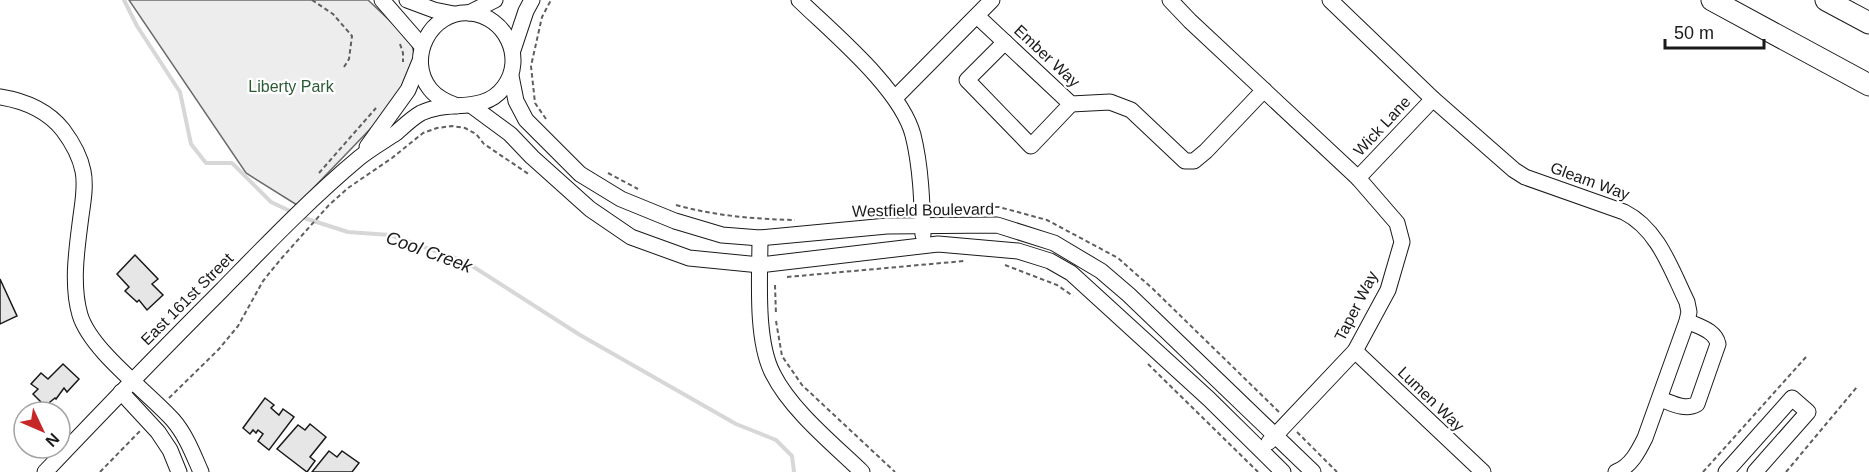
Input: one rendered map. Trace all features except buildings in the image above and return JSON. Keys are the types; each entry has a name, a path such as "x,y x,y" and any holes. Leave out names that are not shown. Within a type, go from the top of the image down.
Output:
{"highway":[{"path":"1716,3 1869,85"},
{"path":"1834,4 1869,23"}],"street":[{"path":"382,0 421,53"},
{"path":"407,0 434,10 484,16 497,24 507,36 513,50"},
{"path":"495,0 440,21 429,32 421,53 423,76 430,90 442,100 465,106 510,134 590,209 631,237 689,258 760,271 938,244 1017,250 1050,261 1071,273 1209,399 1283,472"},
{"path":"465,106 484,103 505,87 511,75 513,50 532,0"},
{"path":"799,0 868,67 895,98 912,132 918,161 923,246"},
{"path":"895,98 992,0"},
{"name":"Taper Way","path":"1170,0 1358,178 1397,224 1402,242 1388,290 1355,351 1276,436 1260,450"},
{"name":"Gleam Way","path":"1330,0 1432,99 1514,170 1525,177 1624,212 1653,234 1687,302 1689,312 1645,438 1630,462 1616,472"},
{"name":"Ember Way","path":"977,15 1071,104 1110,102 1131,110 1185,160 1194,161 1206,151 1264,90"},
{"path":"1005,42 967,80 1031,146 1071,104"},
{"name":"East 161st Street","path":"360,157 408,90 421,53"},
{"name":"Westfield Boulevard","path":"511,75 516,101 526,120 580,174 621,199 675,221 722,235 760,238 887,226 997,225 1054,243 1101,271 1129,295 1313,472"},
{"path":"0,97 32,105 45,114 69,138 78,154 83,171 83,199 75,278 80,318 94,341 174,421 189,443 201,472"},
{"name":"Wick Lane","path":"1358,178 1432,99"},
{"name":"East 161st Street","path":"45,472 308,204 360,157 419,114 429,110 465,106"},
{"path":"760,238 760,310 764,346 772,373 802,415 862,472"},
{"path":"1660,399 1685,408 1697,404 1718,344 1713,333 1687,321"},
{"name":"Lumen Way","path":"1355,351 1478,470"},
{"path":"121,392 149,422 170,450 179,472"},
{"path":"1726,472 1792,398 1808,412 1755,472"}],"path":[{"path":"312,0 333,14 352,36 349,59 344,67"},
{"path":"549,124 535,103 531,66 542,17 551,0"},
{"path":"403,53 403,68"},
{"path":"315,177 381,103"},
{"path":"162,410 171,394 219,349 238,326 263,281 320,215 348,188 392,158 423,132 452,126 465,128 529,175"},
{"path":"786,277 964,261"},
{"path":"1002,265 1011,266 1057,285 1076,298"},
{"path":"760,271 774,278 776,320 782,356 802,385 895,472"},
{"path":"1141,357 1258,472"},
{"path":"1703,472 1806,357"},
{"path":"1786,472 1857,387"},
{"path":"100,472 149,422"}],"shaded area":[{"name":"Liberty Park","path":"129,0 368,0 405,35 412,45 415,58 404,84 375,124 297,205 246,173"}],"waterway":[{"name":"Cool Creek","path":"124,0 137,26 180,92 191,144 206,163 232,163 271,202 292,212"},
{"name":"Cool Creek","path":"301,217 348,232 390,235 466,262 580,335 736,424 776,440 792,456 794,472"}]}
